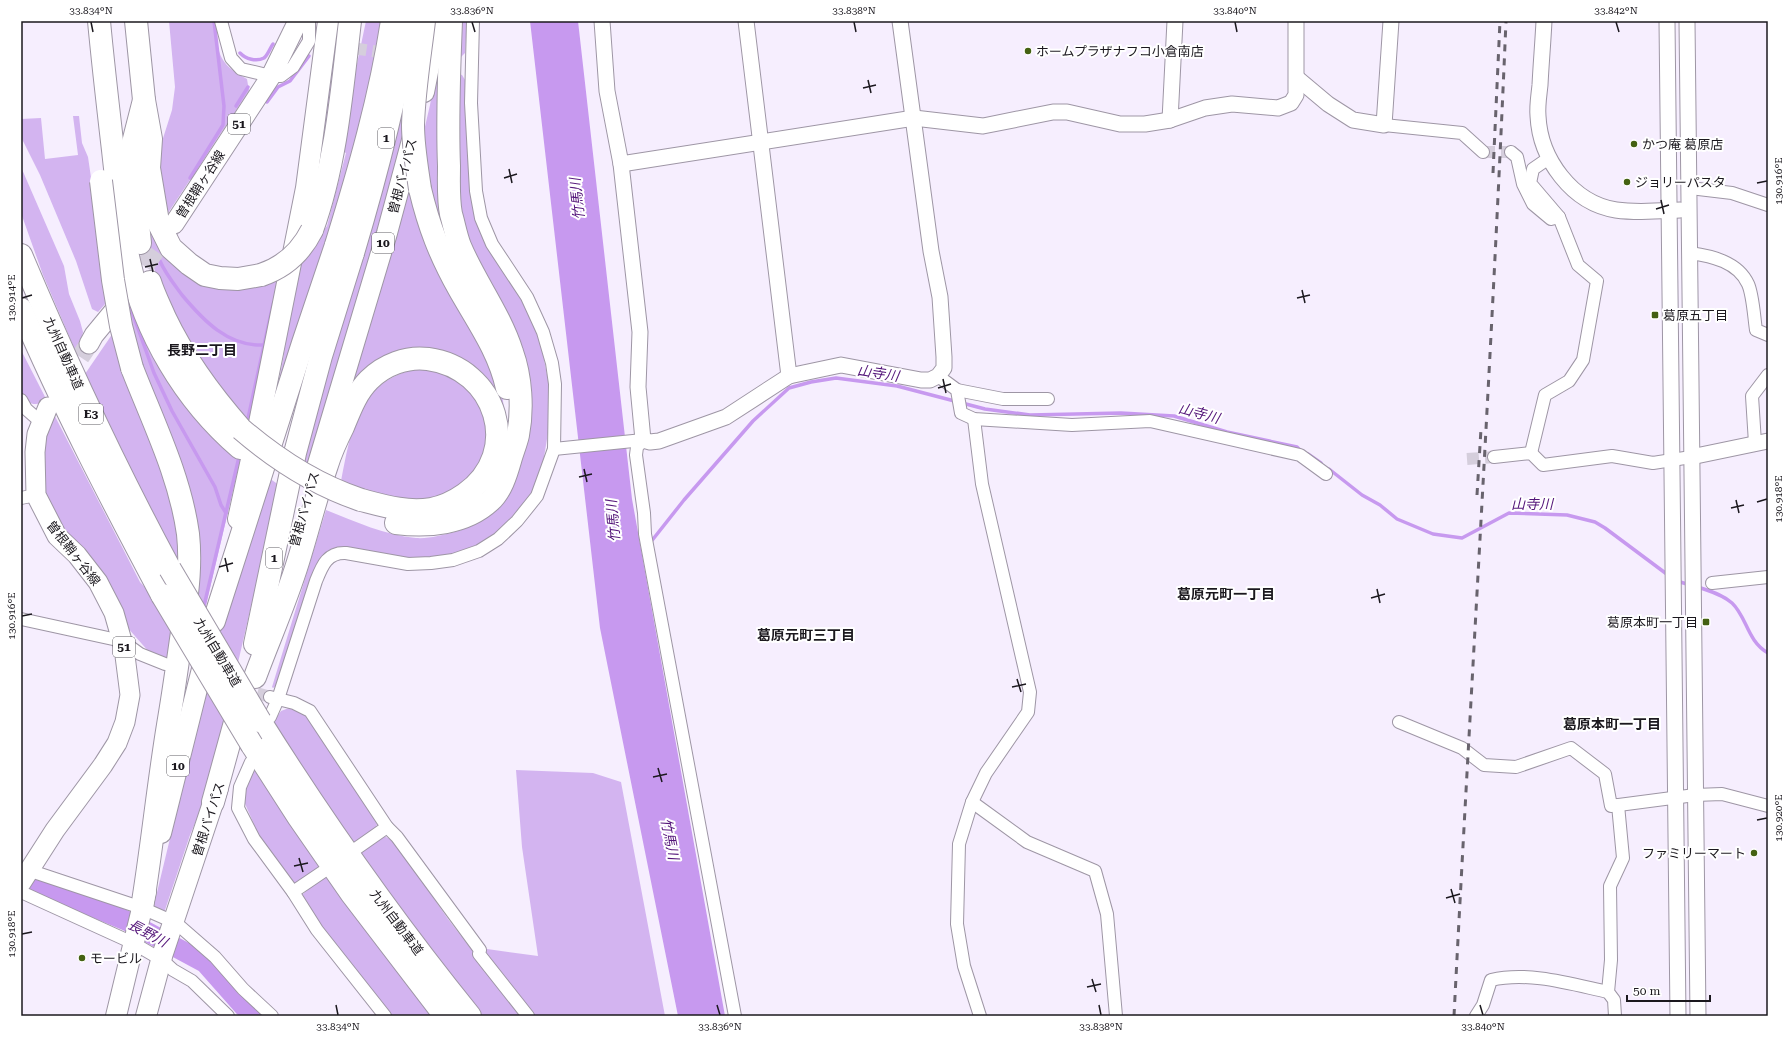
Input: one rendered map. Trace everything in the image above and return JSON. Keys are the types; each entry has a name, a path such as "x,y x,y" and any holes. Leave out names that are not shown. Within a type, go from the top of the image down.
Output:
{"highway":[{"path":"99,21 120,208 129,261 140,299 162,350 181,382 214,422 340,493 358,507 395,523 415,525 434,524 466,517 491,501 499,490 506,474 518,436 520,416 519,385 512,352 497,317 460,245 451,212 447,123 451,21"},
{"path":"136,21 144,100 151,139 149,168 158,222 171,248 204,274 220,278 238,279 261,275 273,271 294,256 304,245 312,230 326,182 341,95 350,21"},
{"name":"10","path":"116,1016 133,940 214,621 259,423 303,203 328,21"},
{"path":"341,95 360,21"},
{"name":"1","path":"213,802 251,663 295,453 321,356 378,95 392,21"},
{"name":"1","path":"214,621 300,351 344,249 383,148 395,98 409,21"},
{"path":"424,21 413,125 414,146 420,189 428,223 439,251 497,355 506,382 511,407 513,451"},
{"name":"曽根バイパス","path":"146,1016 162,957 174,925 255,677 406,166 424,95 438,21"},
{"path":"102,56 101,181 112,280 121,326 132,368 169,462 180,499 188,533 190,569 177,675 168,727 142,909"},
{"path":"144,100 133,143 132,167 139,238 153,292 177,343 199,378 241,438"},
{"name":"九州自動車道","path":"21,255 94,421 132,499 170,570 265,719 311,802 366,881 414,946 468,1013"},
{"name":"九州自動車道","path":"21,308 76,430 116,510 251,753 299,818 351,893 445,1016"},
{"path":"21,327 76,430"},
{"path":"255,677 297,564 327,464 354,399 368,380 386,366 407,359 427,359 449,365 468,374 480,386 491,405 497,424 498,446 489,470 473,488 450,503 432,509 414,510 358,507"}],"main road":[{"name":"曽根鞘ヶ谷線","path":"174,224 271,76 298,21"},
{"path":"89,344 94,335 113,312"},
{"name":"曽根鞘ヶ谷線","path":"25,877 72,806 104,765 117,743 125,722 130,695 122,641 114,613 98,582 77,555 58,536 28,496 37,434 45,415"}],"street":[{"path":"221,21 231,58 241,69 271,76 281,76 293,68 309,41 309,21"},
{"path":"265,719 316,581 323,564 330,556 338,552 408,564 453,560 479,551 498,539 517,521 537,496 554,449 555,384 552,363 545,338 527,297 492,244 481,218 476,191 466,66 473,21"},
{"path":"602,21 607,92 621,164 640,332 636,455 644,513 645,534 735,1016"},
{"path":"746,21 789,376"},
{"path":"554,449 637,440 650,442 659,441 726,418 789,376 842,365 920,380 930,380 938,376 944,368 940,297 931,251 900,21"},
{"path":"1170,120 1175,21"},
{"path":"621,164 914,118 983,126 1053,112 1067,112 1107,122 1146,124 1170,120 1205,108 1232,104 1271,108 1285,106 1294,100 1296,95 1296,21"},
{"path":"1384,125 1391,21"},
{"path":"1544,21 1538,115 1540,132 1549,158 1560,176 1574,191 1593,203 1614,210 1643,212 1690,210"},
{"path":"1667,21 1678,1016"},
{"path":"1687,21 1698,1016"},
{"path":"1297,78 1328,104 1353,120 1384,125 1462,133 1483,152"},
{"path":"1511,152 1516,156 1523,184 1533,204 1551,219 1559,217"},
{"path":"1531,453 1545,395 1569,381 1583,360 1597,281 1578,265 1559,217 1530,183 1532,169 1549,158"},
{"path":"1690,188 1732,193 1768,205"},
{"path":"1690,253 1709,255 1735,267 1744,276 1749,285 1756,330 1768,335"},
{"path":"1531,453 1543,465 1612,456 1654,463 1691,457 1761,442 1752,396 1768,375"},
{"path":"938,376 957,390 1003,399 1048,399"},
{"path":"957,390 961,413 974,419 1072,425 1150,421 1300,455 1326,474"},
{"path":"21,400 26,409 45,415"},
{"path":"974,419 982,484 1030,692 1028,712 986,773 972,802 959,844 957,924 964,966 980,1016"},
{"path":"1494,457 1531,453"},
{"path":"1712,583 1768,577"},
{"path":"21,619 122,641 140,654 165,664"},
{"path":"274,698 294,703 310,711 387,828 397,837 480,950 479,954 528,1016"},
{"path":"1399,722 1462,748 1484,765 1516,767 1570,748 1605,774 1611,806 1695,795 1722,794 1768,806"},
{"path":"251,753 240,787 238,808 254,839 293,892 317,930 385,1016"},
{"path":"213,802 238,800"},
{"path":"972,802 1027,842 1095,871 1107,914 1116,1016"},
{"path":"1608,992 1611,960 1610,886 1623,858 1618,805"},
{"path":"357,848 387,828"},
{"path":"293,892 324,871"},
{"path":"25,877 142,909 174,925 215,957 243,989 272,1016"},
{"path":"21,892 133,940 162,957 174,970 192,981 228,1016"},
{"path":"1476,1016 1483,1005 1491,980 1506,976 1543,979 1608,992 1614,1000 1615,1016"}],"shaded area":[{"path":"169,21 215,21 217,41 221,56 230,68 247,79 249,91 164,219 158,154 172,110 175,87"},
{"path":"337,21 342,21 336,72 316,188"},
{"path":"366,21 385,21 356,156 286,360 269,433 299,262 327,226 346,153 339,149"},
{"path":"460,21 467,21 465,53 459,59"},
{"path":"440,48 452,244 444,246 420,148 430,105"},
{"path":"459,74 462,75 467,83 473,203 530,317 541,344 549,385 548,433 543,463 537,484 522,507 494,536 480,544 456,554 430,559 405,559 341,547 331,549 325,554 276,686 273,688 272,687 326,510 371,527 404,536 425,538 455,532 473,525 488,515 500,503 510,490 523,458 529,422 473,256 457,202"},
{"path":"407,81 406,133 310,469 300,464"},
{"path":"73,116 79,116 82,143 88,157 93,191 106,303 98,312 92,309 76,261 40,175 21,137 21,119 41,118 45,159 78,155"},
{"path":"140,151 170,260 280,276 250,426 220,396 164,301 154,268 147,234"},
{"path":"21,167 64,266 69,294 83,332 81,341 75,350 43,275 21,213"},
{"path":"411,182 488,353 502,393 505,417 440,353 348,395"},
{"path":"124,271 241,457 205,609 197,594 143,368 127,310"},
{"path":"113,333 154,442 176,520 180,565 163,535 85,374"},
{"path":"21,350 140,582 150,593 174,635 170,662 149,652 127,627 41,501 41,403 30,403 21,397"},
{"path":"417,369 443,373 454,379 465,386 480,406 484,418 487,446 482,459 474,472 469,479 453,492 447,495 423,500 393,500 341,482 354,427 361,410 370,396 382,384 397,375"},
{"path":"266,476 279,485 237,667 219,636"},
{"path":"206,689 225,722 210,787 190,835 164,913 153,909"},
{"path":"294,706 304,709 378,820 376,828 384,836 394,841 448,919 523,1016 483,1016 424,940 349,838 272,724 281,711"},
{"path":"254,767 363,924 433,1016 390,1016 320,924 303,900 303,894 310,888 299,882 293,883 261,840 242,797"},
{"path":"516,770 593,773 621,782 665,1016 532,1016 483,952 487,949 538,956 522,847"}],"water":[{"name":"竹馬川","path":"530,21 578,21 632,499 725,1016 678,1016 600,628"}],"waterway":[{"path":"190,178 223,125 224,106 214,21"},
{"path":"240,53 245,57 258,60 265,57 273,44"},
{"path":"267,102 278,87 290,81 309,56"},
{"path":"236,106 248,87"},
{"path":"160,261 182,295 199,314 217,330 239,342 264,345"},
{"path":"126,295 154,373 172,411 215,487 221,505 226,513"},
{"path":"247,423 273,304"},
{"name":"山寺川","path":"650,543 684,500 753,421 789,388 811,382 836,378 897,386 985,409 1030,415 1121,413 1174,416 1227,432 1297,447 1300,450"},
{"name":"山寺川","path":"1308,454 1321,463"},
{"path":"204,606 239,457"},
{"name":"山寺川","path":"1329,469 1362,495 1380,505 1397,519 1433,534 1462,538 1509,513 1567,515 1595,522 1668,575"},
{"name":"山寺川","path":"1677,581 1690,585"},
{"name":"山寺川","path":"1698,587 1720,595 1732,603 1741,615 1751,636 1761,648 1768,653"},
{"name":"長野川","path":"21,877 127,921 205,963 243,1006 256,1016"}],"tunnel":[{"path":"319,43 392,54"},
{"path":"1483,152 1511,152"},
{"path":"128,290 173,225"},
{"path":"64,381 89,344"},
{"path":"1467,459 1494,457"},
{"path":"240,688 270,697"}],"railway":[{"path":"1493,173 1500,21"},
{"path":"1454,1016 1488,394 1506,21"},
{"path":"1477,495 1481,429"}],"place":[{"name":"ホームプラザナフコ小倉南店","path":"1028,51"},
{"name":"かつ庵 葛原店","path":"1634,144"},
{"name":"ジョリーパスタ","path":"1627,182"},
{"name":"葛原五丁目","path":"1655,315"},
{"name":"葛原本町一丁目","path":"1706,622"},
{"name":"ファミリーマート","path":"1754,853"},
{"name":"モービル","path":"82,958"}],"district":[{"name":"長野二丁目","path":"202,350"},
{"name":"葛原元町一丁目","path":"1226,594"},
{"name":"葛原元町三丁目","path":"806,635"},
{"name":"葛原本町一丁目","path":"1612,724"}]}
